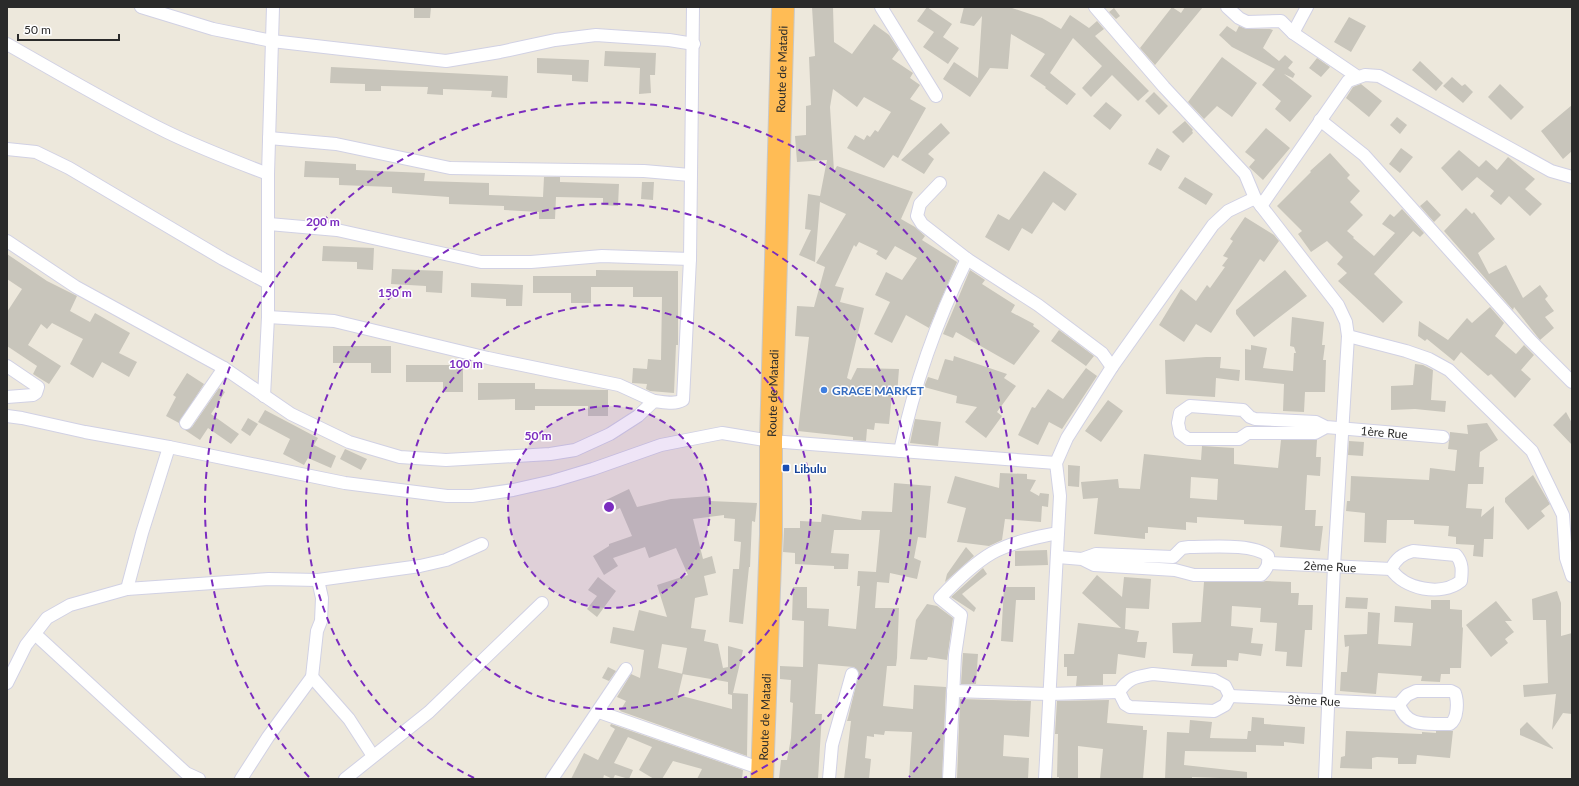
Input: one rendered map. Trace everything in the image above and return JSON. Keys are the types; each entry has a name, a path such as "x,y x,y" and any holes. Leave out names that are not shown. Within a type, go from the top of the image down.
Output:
{"highway":[{"name":"Route de Matadi","path":"762,774 771,535 771,441 783,7"}],"street":[{"path":"141,7 213,29 272,41 446,61 500,52 555,40 596,35 669,40 694,44"},
{"path":"264,396 268,317 268,174 273,7"},
{"path":"268,317 334,321 495,360 618,385 654,401 667,403 683,400 690,259 690,175 694,7"},
{"path":"881,7 936,96"},
{"path":"1095,7 1164,88 1246,174 1258,202 1338,305 1346,322 1348,336 1334,566 1330,701 1325,779"},
{"path":"1227,7 1239,18 1247,22 1281,21 1293,33 1358,77"},
{"path":"1293,33 1307,7"},
{"path":"7,44 78,85 166,132 216,154 268,174"},
{"path":"1045,779 1058,557 1060,496 1056,463 1067,438 1112,367 1213,225 1228,211 1258,202 1348,81 1365,75 1378,76 1571,181"},
{"path":"1320,120 1364,155 1530,340 1572,382"},
{"path":"269,138 336,144 450,168 644,171 690,175"},
{"path":"7,149 36,152 69,168 223,259 268,283"},
{"path":"940,182 920,204 917,216 922,224 967,259 1038,305 1102,353 1112,367"},
{"path":"269,224 337,230 481,262 531,262 602,256 690,259"},
{"path":"7,241 76,287 224,368 291,414 349,442 400,458 446,460 550,454 575,450 610,434 638,416 654,401"},
{"path":"900,452 908,414 920,376 952,290 967,259"},
{"path":"1348,336 1406,351 1429,359 1449,370 1532,451 1564,515 1566,558 1572,576"},
{"path":"7,366 38,387 36,393 33,395 7,397"},
{"path":"186,422 224,368"},
{"path":"1254,433 1255,419 1250,417 1242,410 1190,406 1180,413 1178,423 1180,433 1188,439 1240,439 1248,433 1254,433 1315,433 1326,427"},
{"path":"7,416 345,483 402,492 466,496 513,490 553,481 593,469 661,444 722,433 771,441 1056,463"},
{"name":"1ère Rue","path":"1255,419 1316,422 1326,427 1342,429 1443,437"},
{"path":"127,588 142,533 169,447"},
{"path":"949,779 955,655 961,615 940,598 960,578 992,553 1029,539 1058,532"},
{"path":"7,684 26,645 47,618 70,605 127,588 269,579 318,580 420,566 446,560 482,544"},
{"path":"1058,557 1082,559 1094,565 1165,569 1194,575 1261,575 1266,570 1269,563 1268,556 1263,551 1251,548 1189,546 1182,548 1173,557 1096,554 1082,559"},
{"path":"1413,551 1456,555 1460,560 1462,568 1461,581 1446,589 1424,588 1405,583 1396,577 1391,569 1395,561 1404,554 1413,551"},
{"path":"1165,569 1166,556"},
{"name":"2ème Rue","path":"1269,563 1391,569"},
{"path":"241,779 268,737 312,677 317,631 321,621 322,598 318,580"},
{"path":"346,779 429,712 542,603"},
{"path":"35,634 186,774 198,779"},
{"path":"552,779 626,669"},
{"path":"829,779 832,745 852,674"},
{"path":"1152,674 1214,680 1225,686 1230,696 1225,705 1214,711 1130,707 1125,704 1119,692 1126,682 1137,676 1152,674"},
{"path":"312,677 349,719 373,756"},
{"path":"953,691 1049,694 1119,692"},
{"path":"1416,691 1451,691 1456,697 1455,718 1450,724 1412,722 1402,713 1399,704 1407,695 1416,691"},
{"name":"3ème Rue","path":"1230,696 1399,704"},
{"path":"598,712 762,774"}],"building":[{"path":"414,7 431,7 430,18 414,18"},
{"path":"812,7 833,7 834,42 852,54 874,24 889,35 899,50 892,59 913,73 910,78 920,85 910,99 926,108 898,158 893,155 884,168 847,148 855,135 864,140 867,135 870,137 875,130 878,132 891,112 864,97 857,107 833,89 830,107 834,171 837,166 913,192 901,219 915,227 925,236 922,240 957,262 929,328 906,315 892,343 874,334 890,302 875,295 886,272 902,280 917,258 895,246 886,260 876,254 878,251 859,242 856,247 854,245 835,286 844,288 840,302 864,308 847,378 851,380 857,368 899,369 897,395 892,395 889,424 875,423 874,430 867,429 866,441 853,440 853,437 798,431 809,337 795,336 797,306 814,307 825,267 816,263 846,214 820,202 815,262 799,255 811,230 805,229 808,194 820,196 827,160 797,162 795,136 806,135 806,106 811,105 809,57 815,56"},
{"path":"927,7 952,24 943,37 959,48 948,64 923,47 934,32 917,21"},
{"path":"964,7 1009,7 1042,18 1061,29 1070,15 1089,28 1097,21 1104,29 1095,36 1149,91 1138,101 1112,75 1091,97 1082,88 1102,66 1073,38 1050,73 1076,94 1067,105 1045,88 1046,87 1030,76 1045,54 1011,34 1008,69 990,68 970,97 943,79 954,62 978,78 982,16 974,26 960,23"},
{"path":"1172,7 1181,13 1185,7 1203,7 1155,65 1140,48"},
{"path":"1114,8 1120,16 1116,19 1109,12"},
{"path":"1349,17 1366,26 1351,52 1334,42"},
{"path":"1227,26 1236,32 1239,26 1247,29 1273,30 1263,48 1279,61 1285,55 1293,62 1288,68 1295,74 1293,78 1284,74 1312,96 1290,122 1275,109 1281,101 1262,85 1275,69 1232,47 1219,35"},
{"path":"605,51 656,53 655,75 650,75 651,93 639,94 640,68 604,66"},
{"path":"1222,57 1257,83 1232,117 1217,106 1204,119 1188,102"},
{"path":"537,58 589,60 588,82 572,81 572,75 537,73"},
{"path":"1317,58 1330,67 1321,77 1309,68"},
{"path":"1420,61 1443,83 1436,91 1412,70"},
{"path":"331,67 508,76 507,98 491,97 492,91 443,89 443,95 427,94 428,87 381,86 381,91 365,91 365,84 330,83"},
{"path":"1452,77 1462,86 1465,84 1473,92 1463,103 1443,86"},
{"path":"1361,84 1382,101 1369,117 1346,98 1353,87"},
{"path":"1500,84 1524,107 1511,120 1488,97"},
{"path":"1154,92 1168,106 1159,115 1145,101"},
{"path":"1106,102 1122,115 1110,130 1093,116"},
{"path":"1572,105 1572,151 1563,159 1541,131"},
{"path":"1397,117 1407,125 1400,134 1390,125"},
{"path":"1185,121 1193,130 1193,133 1183,143 1172,132"},
{"path":"941,123 950,133 928,154 934,159 924,174 901,160"},
{"path":"1266,128 1290,148 1263,180 1249,167 1255,160 1245,152"},
{"path":"1157,148 1170,156 1161,171 1148,164"},
{"path":"1401,148 1413,157 1400,173 1389,164"},
{"path":"1459,150 1479,167 1486,160 1497,170 1508,157 1535,179 1525,189 1542,204 1530,216 1509,196 1501,205 1490,196 1494,191 1477,177 1462,191 1441,168"},
{"path":"1330,153 1350,175 1347,178 1360,191 1350,202 1363,215 1347,231 1374,256 1395,233 1382,224 1390,214 1394,217 1402,209 1424,233 1420,237 1413,231 1374,274 1403,302 1383,323 1338,281 1347,273 1337,264 1343,257 1327,241 1311,252 1298,234 1302,231 1277,206 1311,172 1310,171"},
{"path":"305,161 356,164 356,170 425,173 424,181 489,183 489,195 543,197 544,177 560,177 560,182 619,184 618,206 603,205 603,198 556,197 555,219 539,219 539,212 504,210 504,206 449,204 449,197 392,193 392,187 339,185 339,178 304,177"},
{"path":"1044,171 1077,194 1065,211 1053,202 1032,234 1022,228 1009,251 985,237 998,214 1009,220"},
{"path":"1185,177 1213,194 1206,205 1178,188"},
{"path":"642,182 654,182 653,200 641,199"},
{"path":"1427,200 1441,215 1434,222 1420,206"},
{"path":"1466,208 1472,214 1474,212 1495,239 1478,253 1489,274 1506,265 1523,298 1540,285 1548,296 1545,299 1554,311 1545,317 1554,328 1540,340 1514,307 1513,310 1444,231"},
{"path":"1245,217 1274,235 1279,241 1264,262 1260,259 1211,333 1196,324 1184,342 1159,325 1181,289 1196,301 1207,285 1210,288 1225,267 1222,266 1228,258 1223,256 1233,241 1230,239"},
{"path":"323,246 374,248 373,270 357,269 357,262 322,261"},
{"path":"7,254 47,281 77,296 70,311 90,322 95,313 130,333 119,353 137,362 129,377 102,362 93,378 70,364 83,339 52,323 47,329 41,324 28,345 61,366 49,384 33,374 37,366 7,346 7,312 22,289 7,279"},
{"path":"392,269 443,271 442,293 426,292 426,286 391,284"},
{"path":"596,270 678,271 678,345 676,345 674,393 650,391 646,389 647,384 632,383 633,368 647,369 648,359 661,360 662,297 633,297 633,287 591,287 591,303 571,303 571,293 533,293 533,276 596,276"},
{"path":"970,270 985,280 982,284 1015,305 1011,312 1034,324 1033,326 1040,331 1014,365 956,332 953,338 943,334"},
{"path":"1285,270 1307,296 1254,337 1236,314 1236,310"},
{"path":"471,283 523,285 522,306 506,306 506,299 471,297"},
{"path":"1490,307 1504,323 1495,336 1516,354 1524,345 1534,355 1521,370 1531,379 1515,398 1491,374 1488,376 1461,352 1454,361 1427,339 1425,341 1418,336 1419,321 1448,340 1467,318 1472,323"},
{"path":"1292,317 1324,322 1322,345 1325,345 1323,360 1326,360 1325,392 1305,392 1304,412 1283,411 1284,384 1245,380 1245,349 1251,350 1251,345 1267,348 1263,368 1293,371 1294,353 1296,353 1294,347 1290,346"},
{"path":"1059,330 1094,356 1086,366 1051,341"},
{"path":"333,346 391,346 391,373 371,373 371,363 333,363"},
{"path":"954,356 1007,374 1004,378 1016,386 997,412 1002,416 986,438 965,422 977,407 956,403 957,396 924,387 928,377 938,380 945,359 953,361"},
{"path":"1221,357 1220,368 1240,370 1239,381 1216,378 1215,397 1166,394 1165,360"},
{"path":"1415,364 1423,365 1433,370 1431,400 1446,401 1445,412 1415,409 1391,410 1391,386 1413,385"},
{"path":"406,365 463,365 463,392 443,392 443,382 406,382"},
{"path":"1086,368 1097,376 1062,429 1049,422 1038,445 1018,435 1032,407 1035,408 1048,389 1063,399"},
{"path":"187,373 204,384 179,423 166,416 176,397 173,395"},
{"path":"478,383 535,383 535,389 608,390 608,416 588,416 588,406 535,406 535,410 515,410 515,399 478,400"},
{"path":"219,388 225,392 211,414 239,434 231,444 208,428 200,440 185,430 192,427"},
{"path":"1108,400 1123,411 1101,442 1085,431"},
{"path":"265,410 318,438 314,445 336,456 331,468 308,458 304,465 283,454 290,439 258,422"},
{"path":"1566,412 1572,423 1572,445 1553,425"},
{"path":"248,418 258,424 250,436 241,430"},
{"path":"915,419 941,422 938,446 910,443"},
{"path":"1487,423 1498,440 1480,452 1479,467 1484,467 1483,484 1468,484 1466,508 1482,509 1481,517 1494,506 1493,539 1484,539 1483,557 1473,556 1474,545 1456,544 1456,537 1448,536 1449,526 1414,524 1414,520 1387,520 1386,543 1364,542 1365,513 1346,511 1347,501 1350,501 1351,476 1429,480 1430,468 1455,471 1457,450 1448,449 1450,432 1468,434 1467,425"},
{"path":"1281,440 1317,440 1316,457 1321,457 1320,476 1307,475 1305,510 1316,510 1315,526 1323,526 1320,551 1280,547 1282,526 1244,524 1244,520 1197,517 1197,523 1186,522 1186,530 1148,527 1148,533 1145,533 1145,539 1094,534 1098,498 1083,499 1081,482 1118,479 1119,488 1140,489 1144,454 1201,460 1202,446 1234,448 1234,464 1278,468","holes":["1191,477 1218,479 1217,500 1190,498"]},
{"path":"1349,441 1364,442 1363,456 1348,455"},
{"path":"345,449 367,459 361,470 340,459"},
{"path":"1068,465 1080,466 1079,487 1068,486"},
{"path":"1000,473 1027,474 1027,479 1036,480 1030,491 1039,496 1040,493 1049,494 1048,507 1042,506 1041,522 1005,519 1002,540 989,546 957,542 966,508 947,503 955,476 999,488"},
{"path":"1533,475 1550,504 1541,511 1545,516 1528,530 1505,502 1505,498"},
{"path":"894,483 931,486 926,538 918,537 914,558 921,561 917,579 890,573 889,583 877,582 875,608 899,608 896,666 887,666 883,706 913,709 914,685 946,687 942,779 909,779 912,732 885,731 884,735 874,734 874,737 867,736 865,758 871,759 869,779 844,779 851,721 847,721 859,673 854,667 818,664 815,714 822,714 818,779 779,779 781,760 787,760 791,738 793,703 790,702 791,680 780,679 780,666 803,667 804,621 792,620 793,587 807,587 807,608 829,609 828,626 856,629 860,586 857,586 858,571 876,572 880,530 834,530 831,553 849,554 848,569 834,569 834,566 795,564 795,553 783,552 784,528 800,528 800,521 821,522 822,514 861,520 862,511 892,512"},
{"path":"629,489 637,507 671,499 710,496 710,501 757,503 755,522 752,521 750,567 743,624 729,622 733,569 739,569 741,542 734,541 735,519 724,518 724,515 693,519 703,559 712,556 716,573 704,576 708,595 695,598 691,628 706,630 704,641 718,644 723,668 728,667 728,646 743,650 733,693 748,694 747,756 620,711 626,701 617,697 631,674 640,678 644,650 610,643 613,627 634,631 639,610 667,617 657,585 688,575 676,548 649,558 645,547 613,558 618,566 604,575 593,556 609,546 609,544 632,536 620,508 612,512 606,500","holes":["662,644 687,648 682,674 658,668","683,674 728,682 728,694 732,695 732,709 678,695"]},
{"path":"966,547 974,556 945,582 947,574"},
{"path":"1047,550 1048,565 1015,566 1015,551"},
{"path":"983,568 987,574 962,594 976,608 974,612 951,597"},
{"path":"1097,575 1122,597 1124,577 1151,579 1149,609 1126,608 1125,629 1139,631 1137,642 1147,642 1145,658 1118,654 1116,674 1103,674 1103,685 1076,686 1077,676 1067,676 1067,667 1064,667 1064,654 1074,654 1078,623 1121,628 1082,593"},
{"path":"598,577 616,591 597,617 587,609 597,596 588,590"},
{"path":"1204,582 1291,582 1291,593 1299,593 1298,605 1313,605 1312,630 1305,630 1302,667 1286,666 1287,652 1275,651 1277,623 1260,622 1261,608 1232,606 1231,626 1253,628 1251,643 1263,644 1261,656 1239,653 1238,661 1227,660 1227,667 1191,666 1193,654 1173,653 1172,623 1201,622"},
{"path":"1004,587 1035,587 1035,600 1016,600 1013,642 1001,641"},
{"path":"1557,591 1561,603 1561,636 1572,633 1572,714 1563,713 1552,730 1556,694 1524,697 1523,685 1548,683 1546,620 1533,620 1532,599"},
{"path":"1346,597 1368,598 1367,609 1345,608"},
{"path":"1431,600 1450,600 1450,609 1462,610 1462,628 1463,627 1461,668 1450,668 1450,674 1441,674 1440,682 1421,681 1422,676 1378,673 1376,694 1340,691 1341,672 1347,672 1349,646 1345,647 1344,635 1367,634 1368,612 1380,613 1378,644 1411,646 1413,623 1394,622 1395,606 1431,609"},
{"path":"1496,601 1512,621 1505,621 1514,632 1505,639 1508,643 1491,657 1466,625"},
{"path":"927,604 937,606 953,618 947,660 928,657 927,660 910,659 916,620"},
{"path":"963,653 978,654 976,684 961,684"},
{"path":"608,667 616,671 609,681 602,678"},
{"path":"960,699 1031,701 1029,737 1004,735 1003,756 1029,758 1028,779 957,779"},
{"path":"1109,700 1107,723 1143,726 1143,730 1147,730 1143,779 1100,779 1103,749 1078,746 1078,779 1059,779 1059,777 1057,777 1058,734 1055,734 1057,701"},
{"path":"1252,717 1264,718 1264,724 1305,727 1304,744 1284,742 1284,746 1256,745 1256,752 1185,751 1184,765 1247,772 1247,779 1192,777 1192,779 1165,779 1167,732 1189,733 1190,720 1212,722 1210,738 1247,739 1248,731 1251,731"},
{"path":"1527,722 1553,749 1520,735 1520,729"},
{"path":"611,724 743,770 742,779 697,779 702,769 673,761 662,779 654,779 639,770 652,747 628,737 614,763 633,770 629,779 615,775 613,779 604,775 603,779 571,779 584,753 598,760 615,729 610,726"},
{"path":"1346,731 1422,734 1422,732 1436,733 1436,731 1453,731 1450,758 1417,755 1416,764 1398,764 1398,758 1377,757 1372,758 1372,769 1340,768 1341,757 1345,756"}],"place":[{"name":"GRACE MARKET","path":"824,390"},
{"name":"Libulu","path":"786,468"}]}
